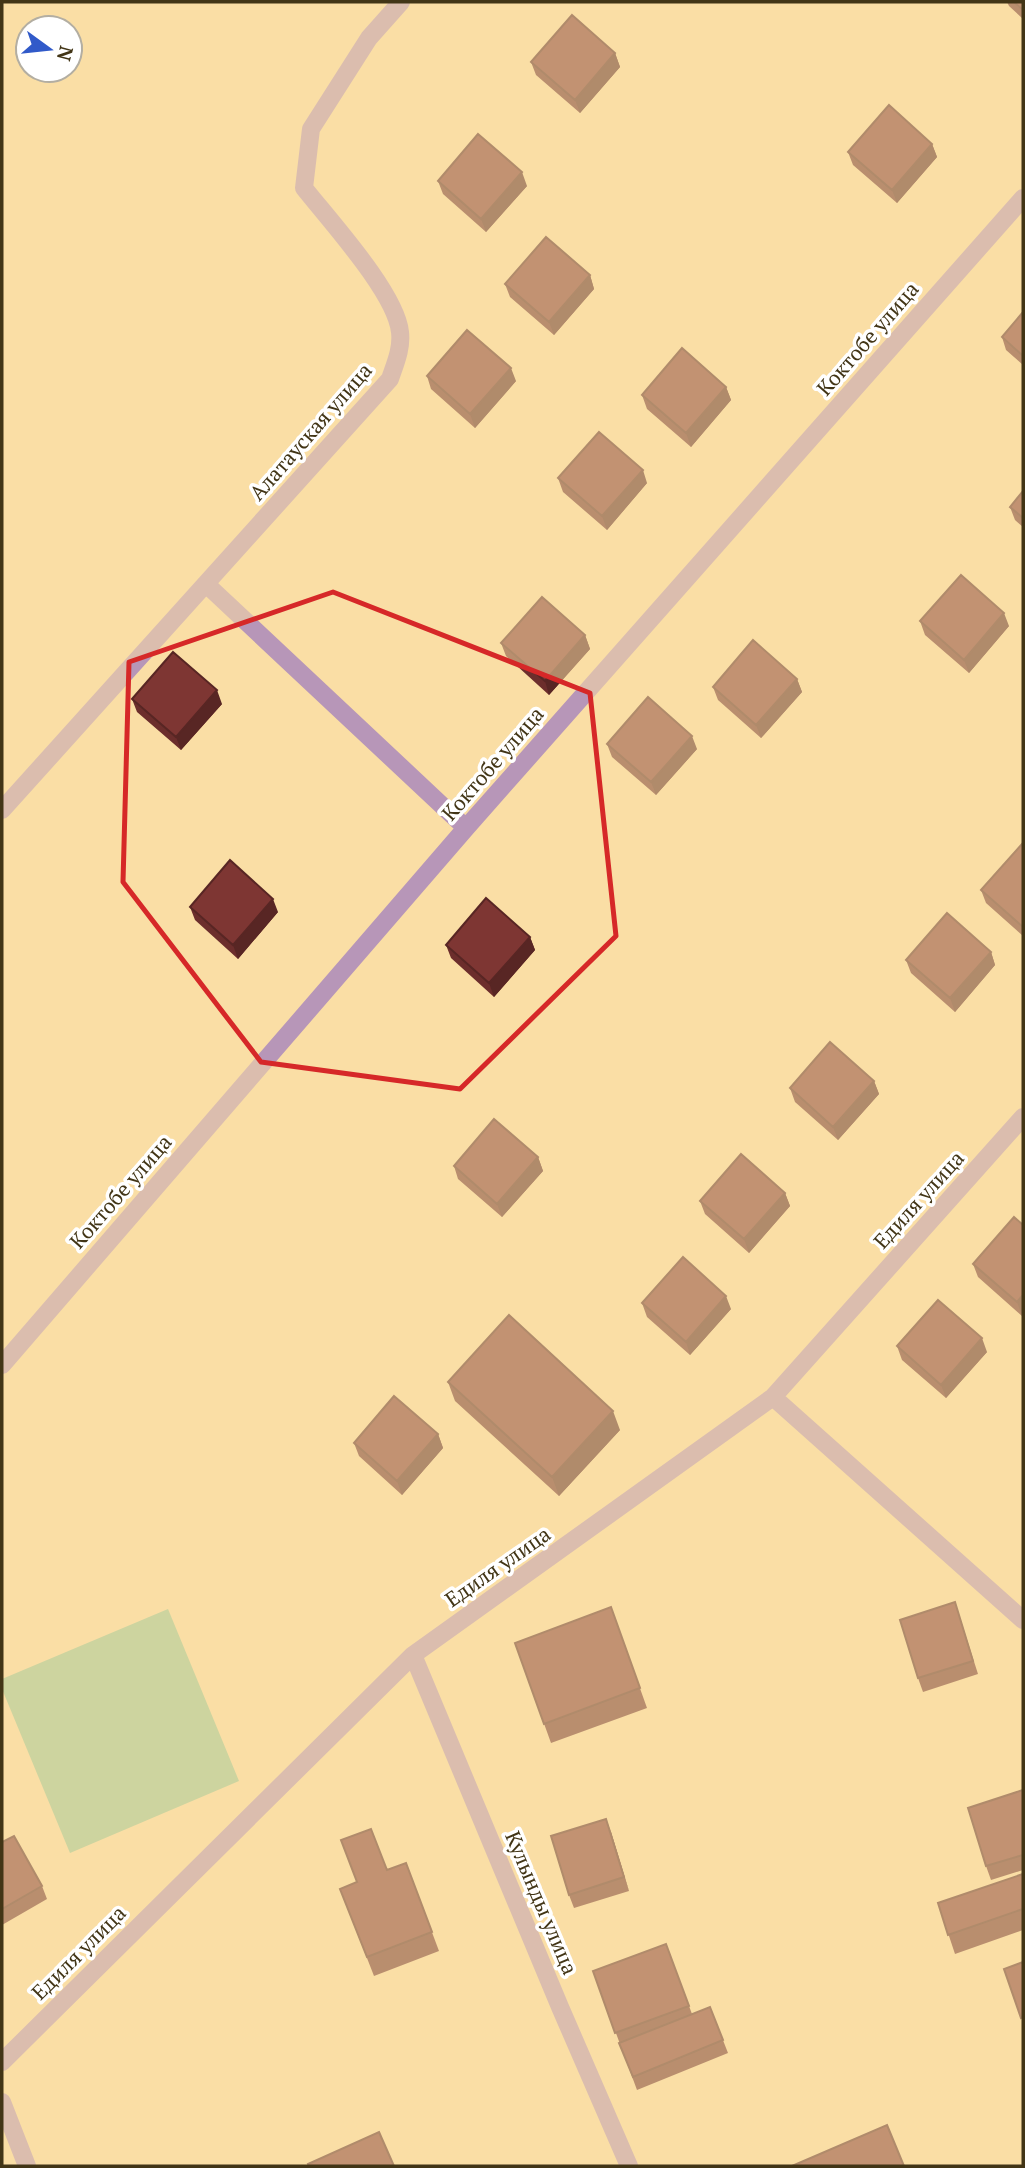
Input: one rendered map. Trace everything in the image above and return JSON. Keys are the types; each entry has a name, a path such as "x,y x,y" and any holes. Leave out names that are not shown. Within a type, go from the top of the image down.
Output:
{"street":[{"name":"Алатауская улица","path":"2,810 390,379 399,352 400,332 397,317 380,285 304,188 311,128 369,38 401,2"},
{"name":"Коктобе улица","path":"2,1365 466,828 1023,198"},
{"path":"206,584 466,828"},
{"name":"Едиля улица","path":"2,2062 413,1655 773,1397 1023,1116"},
{"path":"773,1397 1023,1620"},
{"name":"Кулынды улица","path":"413,1655 629,2166"},
{"path":"2,2102 27,2166"}],"highlighted area":[{"path":"333,592 590,693 616,936 460,1089 261,1062 123,882 129,662"}],"green space":[{"path":"168,1609 239,1781 70,1853 2,1689 2,1679"}],"building":[{"path":"1014,2 1023,2 1023,10"},
{"path":"572,15 615,53 575,100 531,62"},
{"path":"889,105 932,144 892,190 848,152"},
{"path":"478,134 522,172 481,219 438,181"},
{"path":"546,237 590,275 549,322 505,284"},
{"path":"1023,312 1023,356 1002,337"},
{"path":"467,330 511,368 470,414 427,376"},
{"path":"682,348 726,387 686,433 642,395"},
{"path":"599,432 643,470 602,516 558,478"},
{"path":"1023,491 1023,518 1010,507"},
{"path":"961,575 1004,613 964,660 920,621"},
{"path":"542,597 585,635 545,681 501,643"},
{"path":"753,640 797,679 756,725 713,687"},
{"path":"173,652 217,690 176,737 132,699"},
{"path":"648,697 692,736 651,782 607,744"},
{"path":"1023,845 1023,927 981,890"},
{"path":"230,860 273,899 233,945 190,907"},
{"path":"486,898 530,937 489,983 446,945"},
{"path":"947,913 991,952 950,998 906,960"},
{"path":"830,1042 874,1081 833,1127 790,1088"},
{"path":"494,1119 538,1157 497,1204 454,1166"},
{"path":"741,1154 785,1193 744,1239 700,1201"},
{"path":"1014,1217 1023,1225 1023,1295 1017,1302 973,1264"},
{"path":"683,1257 726,1296 686,1342 642,1303"},
{"path":"938,1300 982,1338 941,1385 897,1346"},
{"path":"509,1315 613,1411 552,1477 448,1382"},
{"path":"394,1396 438,1434 397,1481 354,1443"},
{"path":"955,1602 973,1661 918,1678 900,1620"},
{"path":"611,1607 640,1688 544,1724 515,1643"},
{"path":"1023,1790 1023,1855 986,1866 968,1808"},
{"path":"606,1819 624,1877 569,1895 551,1836"},
{"path":"371,1829 387,1870 406,1863 432,1932 367,1957 340,1889 357,1882 341,1840"},
{"path":"14,1836 42,1886 2,1909 2,1842"},
{"path":"1023,1874 1023,1909 948,1935 938,1903"},
{"path":"666,1944 689,2006 615,2033 593,1971"},
{"path":"1023,1962 1023,2017 1021,2018 1004,1969"},
{"path":"710,2007 723,2040 633,2077 619,2043"},
{"path":"887,2125 904,2166 792,2166"},
{"path":"379,2132 394,2166 308,2164"}]}
